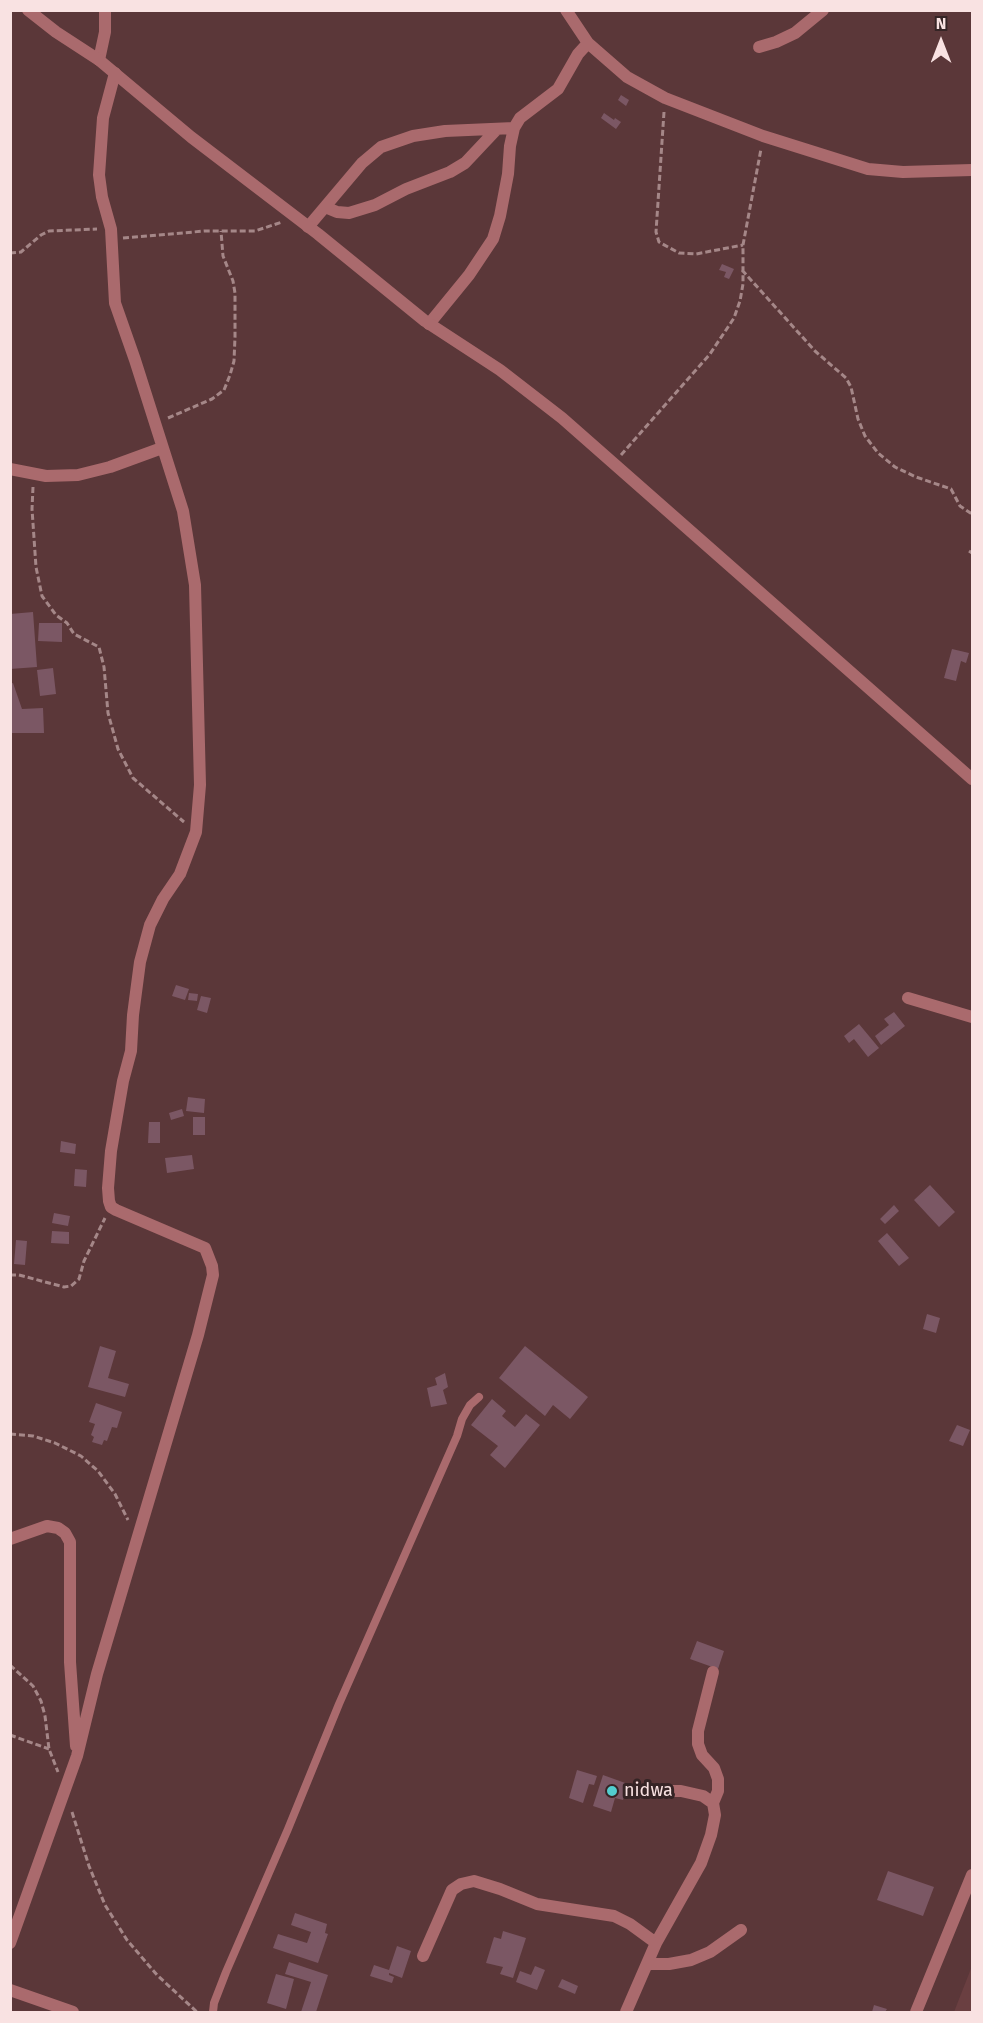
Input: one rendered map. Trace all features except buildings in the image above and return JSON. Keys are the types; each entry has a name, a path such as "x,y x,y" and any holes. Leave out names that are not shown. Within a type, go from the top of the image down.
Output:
{"street":[{"path":"28,10 56,32 99,60 191,137 429,324 500,370 562,418 972,779"},
{"path":"99,60 105,32 105,10"},
{"path":"566,10 588,43 627,77 665,98 763,136 868,169 903,172 972,170"},
{"path":"759,47 795,33 823,10"},
{"path":"429,324 469,275 493,240 508,174 514,128 520,118 558,89 578,54 588,43"},
{"path":"10,1943 77,1756 97,1674 137,1544 213,1275 205,1248 111,1208 108,1188 111,1151 123,1081 131,1051 140,962 150,925 163,899 180,874 196,832 200,785 195,585 183,511 135,360 114,303 111,234 99,175 103,118 115,73"},
{"path":"308,227 362,163 381,147 412,136 445,131 514,128"},
{"path":"325,207 337,212 349,213 375,205 406,189 450,172 465,163 497,129"},
{"path":"10,469 46,476 78,475 110,467 162,448"},
{"path":"908,998 972,1017"},
{"path":"10,1539 47,1526 58,1528 65,1533 70,1542 70,1662 77,1756"},
{"path":"626,2013 656,1943 701,1863 711,1835 715,1815 713,1803 718,1779 714,1768 702,1755 698,1744 698,1731 713,1672"},
{"path":"649,1791 681,1791 703,1796 713,1803"},
{"path":"916,2013 972,1875"},
{"path":"423,1956 452,1890 460,1884 474,1881 546,1906 614,1917 630,1924 656,1943"},
{"path":"647,1964 669,1964 691,1960 710,1952 741,1930"},
{"path":"10,1990 67,2012"}],"lane":[{"path":"213,2013 214,2002 226,1972 339,1704 457,1436 462,1419 470,1405 479,1397"}],"path":[{"path":"665,98 662,174 656,232 659,242 679,254 696,254 742,245"},
{"path":"614,464 722,339 734,318 743,284 742,245 763,136"},
{"path":"10,253 21,252 41,235 50,231 111,234 255,231 295,217"},
{"path":"154,424 212,399 224,390 230,375 236,338 235,292 223,256 221,231"},
{"path":"742,269 815,351 846,378 852,387 858,419 865,436 878,453 895,467 951,489 960,506 972,514"},
{"path":"33,473 32,508 36,567 42,596 74,634 99,647 104,667 111,726 118,749 133,778 196,832"},
{"path":"10,1275 19,1275 64,1287 71,1286 79,1279 96,1234 111,1208"},
{"path":"10,1434 33,1436 55,1443 81,1456 98,1471 126,1515 137,1544"},
{"path":"10,1665 33,1686 41,1701 50,1749 89,1866 105,1905 126,1940 157,1975 197,2013"},
{"path":"10,1735 50,1749"}],"shaded area":[{"path":"972,1966 972,2012 954,2012"}],"place":[{"name":"nidwa","path":"612,1791"}]}
